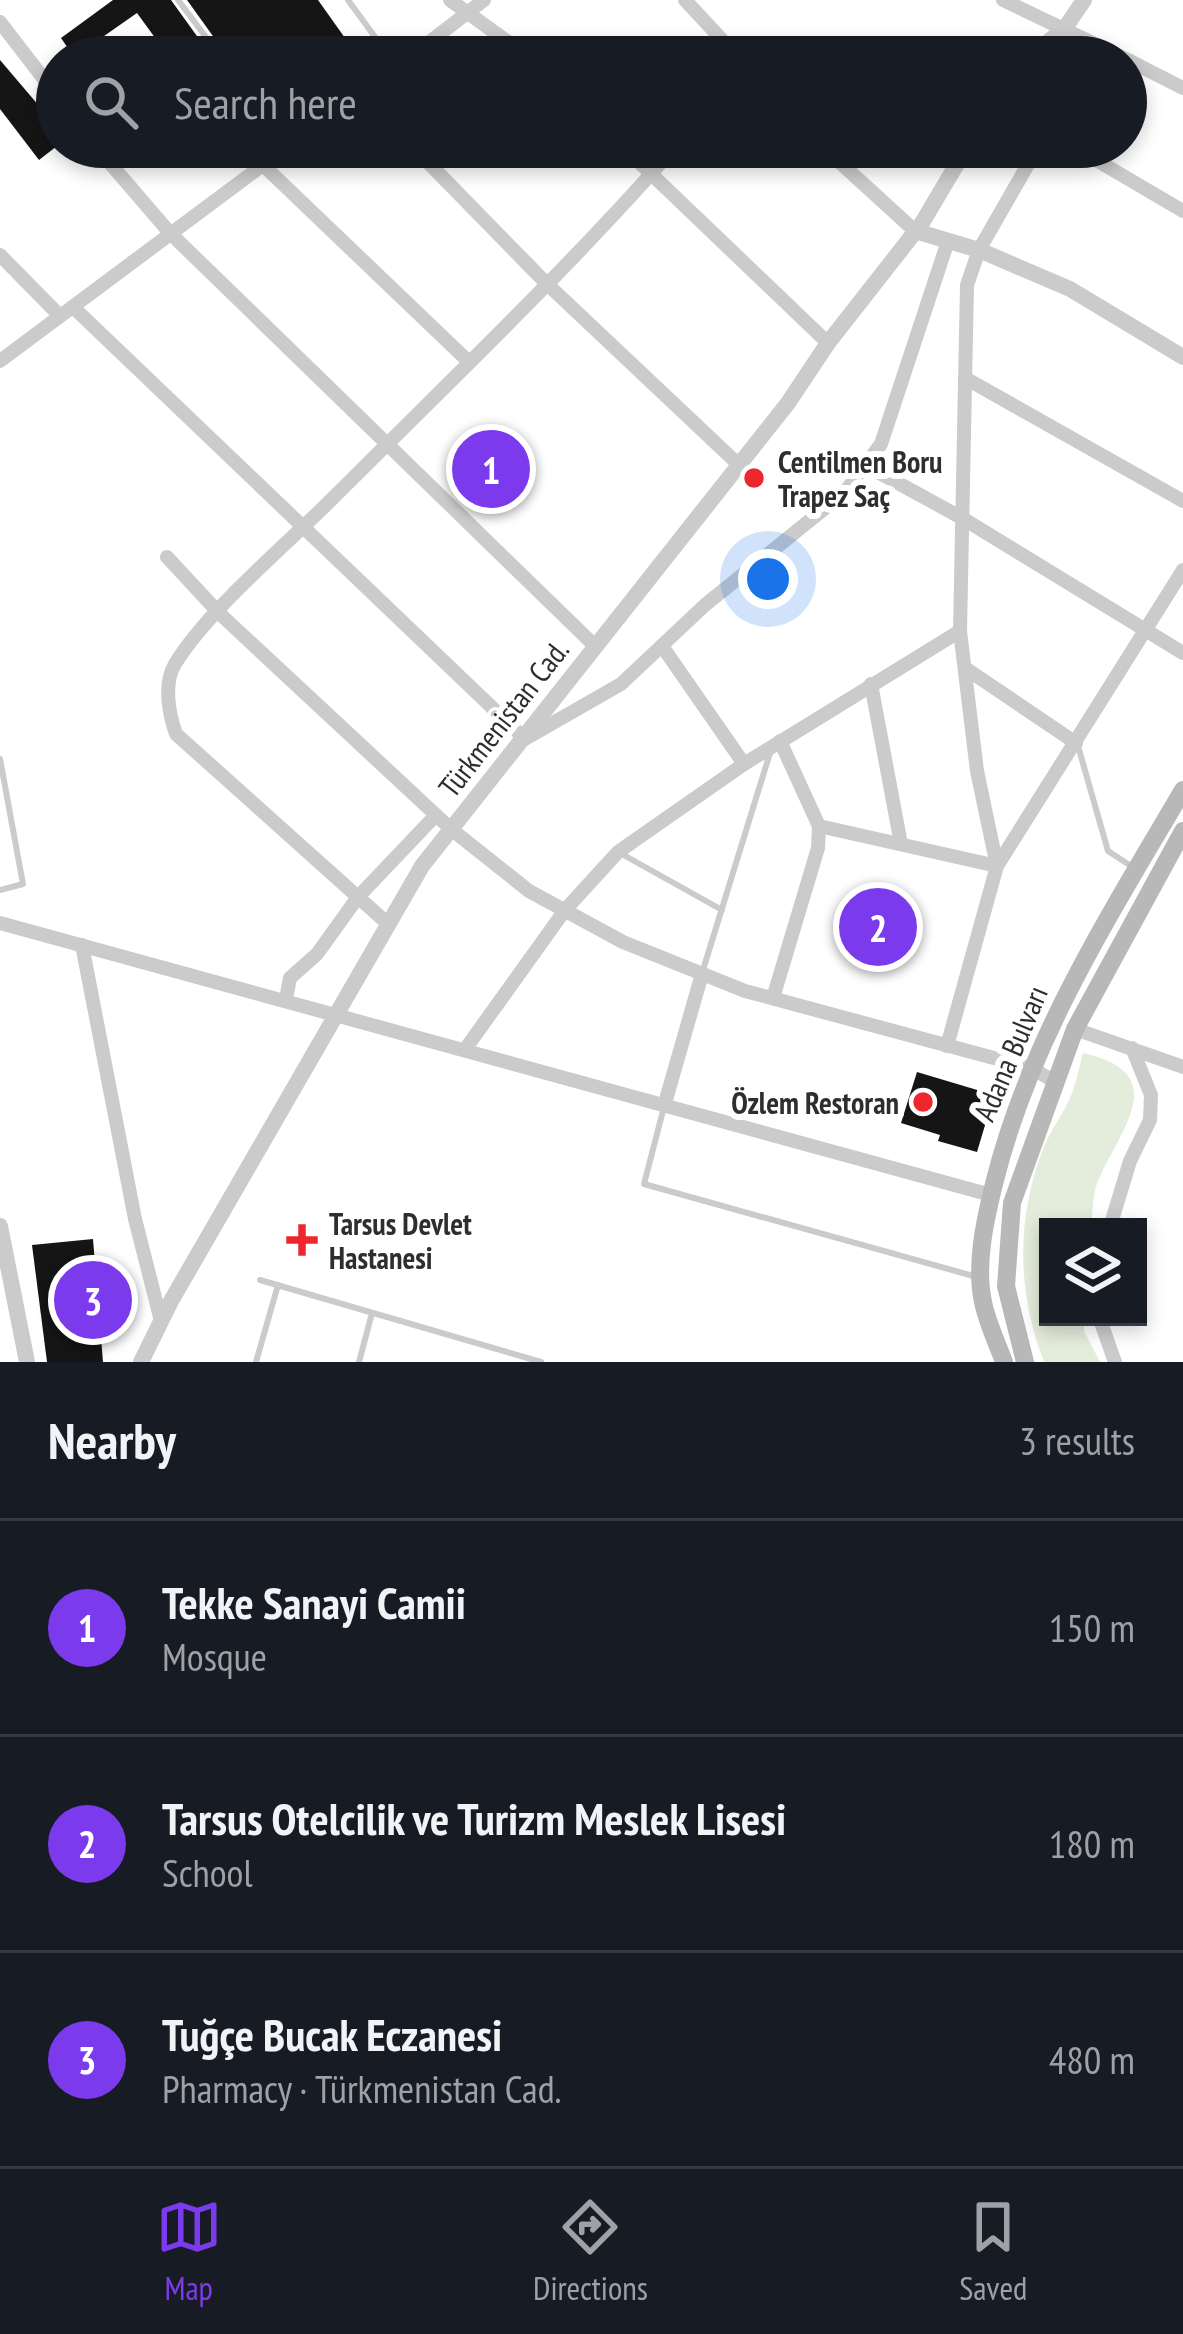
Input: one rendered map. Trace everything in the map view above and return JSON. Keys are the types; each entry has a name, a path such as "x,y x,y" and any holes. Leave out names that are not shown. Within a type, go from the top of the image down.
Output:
{"main road":[{"name":"Adana Bulvarı","path":"1004,1362 982,1299 984,1227 991,1195 1031,1068 1076,976 1183,790"},
{"name":"Adana Bulvarı","path":"1025,1362 1006,1286 1012,1203 1075,1029 1183,831"}],"street":[{"path":"450,0 501,36"},
{"path":"439,36 484,0"},
{"path":"685,0 718,36"},
{"path":"1003,0 1080,36"},
{"path":"1055,36 1084,0"},
{"path":"0,22 36,68"},
{"path":"1063,36 1064,28"},
{"path":"1147,70 1183,88"},
{"path":"114,168 170,233 595,646"},
{"path":"0,361 259,168"},
{"path":"266,168 469,362"},
{"path":"434,168 546,283 739,465"},
{"path":"645,168 827,343"},
{"path":"388,923 176,734 170,716 170,677 219,613 656,168"},
{"path":"846,168 915,231 979,250 1070,290 1183,357"},
{"name":"Türkmenistan Cad.","path":"141,1362 422,866 788,403 827,343 915,231 954,168"},
{"path":"997,866 977,771 960,631 968,285 979,250 1026,168"},
{"path":"1110,168 1183,211"},
{"path":"0,255 302,528 525,740 621,684 705,605 845,492 881,444 948,241"},
{"path":"965,378 1183,501"},
{"path":"865,465 962,518 1183,653"},
{"path":"166,556 219,613 451,829 529,891 623,942 702,974 1031,1068 1054,1081"},
{"path":"947,1046 997,866 1183,570"},
{"path":"466,1048 565,910 618,852 776,743 960,631"},
{"path":"662,646 744,764"},
{"path":"965,668 1076,742"},
{"path":"871,684 901,844"},
{"path":"773,998 818,848 819,826 776,743"},
{"path":"286,999 290,978 436,815"},
{"path":"819,826 997,866"},
{"path":"0,923 991,1195"},
{"path":"82,945 135,1219 161,1321"},
{"path":"665,1103 702,974"},
{"path":"1075,1029 1183,1067"},
{"path":"1113,1218 1130,1161 1150,1120 1150,1095 1132,1048"},
{"path":"0,1226 28,1362"},
{"path":"1102,1326 1115,1362"}],"lane":[{"path":"178,0 205,36"},
{"path":"348,0 374,36"},
{"path":"1076,742 1108,851 1137,869"},
{"path":"702,974 776,743"},
{"path":"0,759 23,884 0,890"},
{"path":"618,852 722,910"},
{"path":"665,1103 644,1184 982,1279"},
{"path":"260,1280 541,1362"},
{"path":"256,1362 278,1285"},
{"path":"359,1362 372,1312"}],"green space":[{"path":"1083,1053 1110,1062 1127,1074 1133,1104 1097,1184 1092,1218 1039,1218 1039,1326 1084,1326 1100,1362 1044,1362 1029,1309 1024,1229 1034,1175 1076,1082"}],"building":[{"path":"113,0 171,0 197,36 154,36 137,13 104,36 64,36"},
{"path":"187,0 318,0 344,36 213,36"},
{"path":"0,60 36,102 36,156 0,109"},
{"path":"505,447 513,481 478,490 470,456"},
{"path":"917,1072 994,1095 977,1152 938,1141 940,1135 901,1123"},
{"path":"93,1239 103,1362 47,1362 32,1245"}],"place":[{"name":"Tekke Sanayi Camii","path":"491,469"},
{"name":"Centilmen Boru Trapez Saç","path":"754,478"},
{"name":"Tarsus Otelcilik ve Turizm Meslek Lisesi","path":"878,927"},
{"name":"Özlem Restoran","path":"923,1102"},
{"name":"Tarsus Devlet Hastanesi","path":"302,1240"},
{"name":"Tuğçe Bucak Eczanesi","path":"93,1300"}]}
